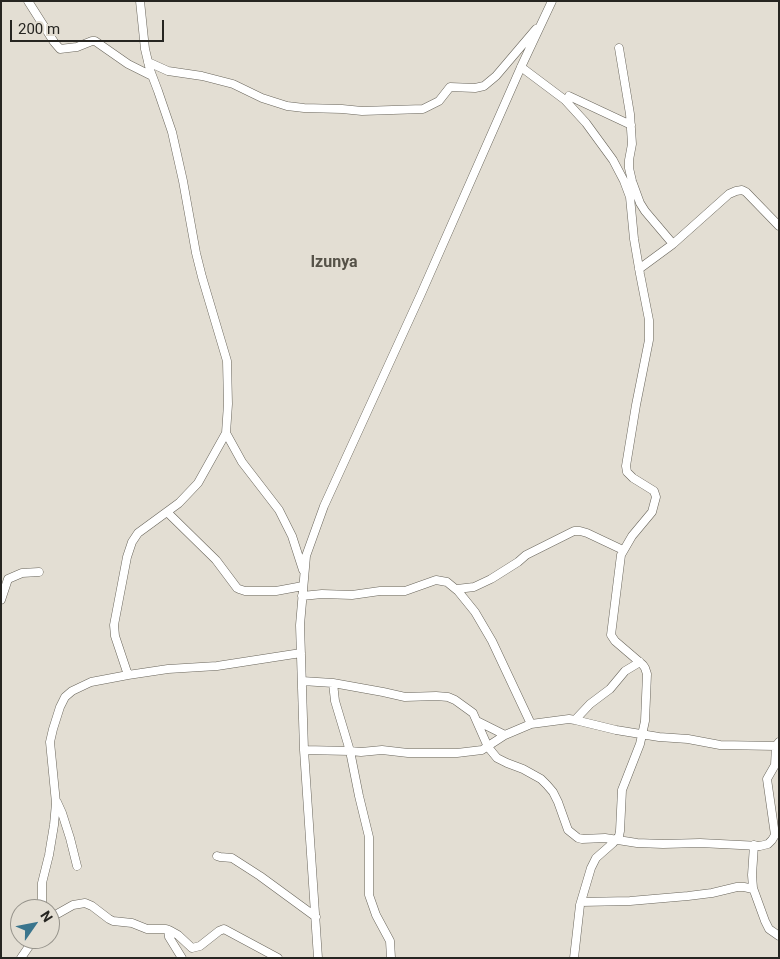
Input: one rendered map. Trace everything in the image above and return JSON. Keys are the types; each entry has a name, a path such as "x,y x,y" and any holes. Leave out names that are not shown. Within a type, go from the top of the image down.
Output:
{"street":[{"path":"28,1 60,49 77,47 95,41 128,64 152,76"},
{"path":"128,675 114,629 121,583 132,542 138,532 179,503 198,483 226,433 228,404 227,361 196,253 172,132 148,62 142,32 140,1"},
{"path":"318,958 304,750 300,625 306,556 324,506 422,294 521,67 552,1"},
{"path":"148,62 168,71 202,76 233,84 276,104 287,106 367,111 422,109 439,100 450,87 484,86 496,76 544,20"},
{"path":"619,48 629,104 632,144 628,160 635,190 645,211 673,244"},
{"path":"521,67 565,100 586,123 613,160 624,181 630,197 634,239 649,320 649,334 626,466 627,472 654,491 656,497 652,512 623,550 614,603 611,635 614,641 645,668 647,674 646,711 643,734 622,790 620,830 617,839 596,858 591,868 581,902 574,958"},
{"path":"569,96 631,125"},
{"path":"639,269 673,244 729,194 736,191 742,190 746,192 779,226"},
{"path":"226,433 242,462 278,510 292,536 304,573"},
{"path":"167,512 216,560 237,588 245,591 276,591 303,586"},
{"path":"457,589 474,587 491,579 526,555 574,531 587,533 623,550"},
{"path":"1,600 8,579 22,573 39,572"},
{"path":"302,596 405,591 436,580 444,580 457,589 475,612 492,641 531,724"},
{"path":"42,899 42,883 54,825 56,801 50,742 65,696 91,682 128,675 168,669 217,666 301,654"},
{"path":"575,720 590,704 610,689 625,671 640,662"},
{"path":"302,681 333,683 405,697 436,696 455,700 471,711 488,747 497,758 523,769 541,779 547,785 558,802 568,830 578,838 606,838 643,843 754,845 768,844 775,835 767,779 775,765 777,744 720,744 658,737 616,730 575,720 561,720 531,724 505,735 488,747 478,751 408,753 382,750 361,752 350,750 304,750"},
{"path":"333,683 335,701 350,750 369,837 369,895 376,915 390,941 391,958"},
{"path":"477,721 505,735"},
{"path":"56,801 62,813 77,866"},
{"path":"754,845 753,889 769,929 779,936"},
{"path":"217,856 232,858 316,916"},
{"path":"581,902 630,901 712,894 736,887 753,889"},
{"path":"60,912 73,905 85,903 113,921 132,923 147,929 168,930 193,948"},
{"path":"186,958 193,948 200,946 224,929 278,958"},
{"path":"168,930 169,937 182,958"}],"district":[{"name":"Izunya","path":"334,263"}]}
